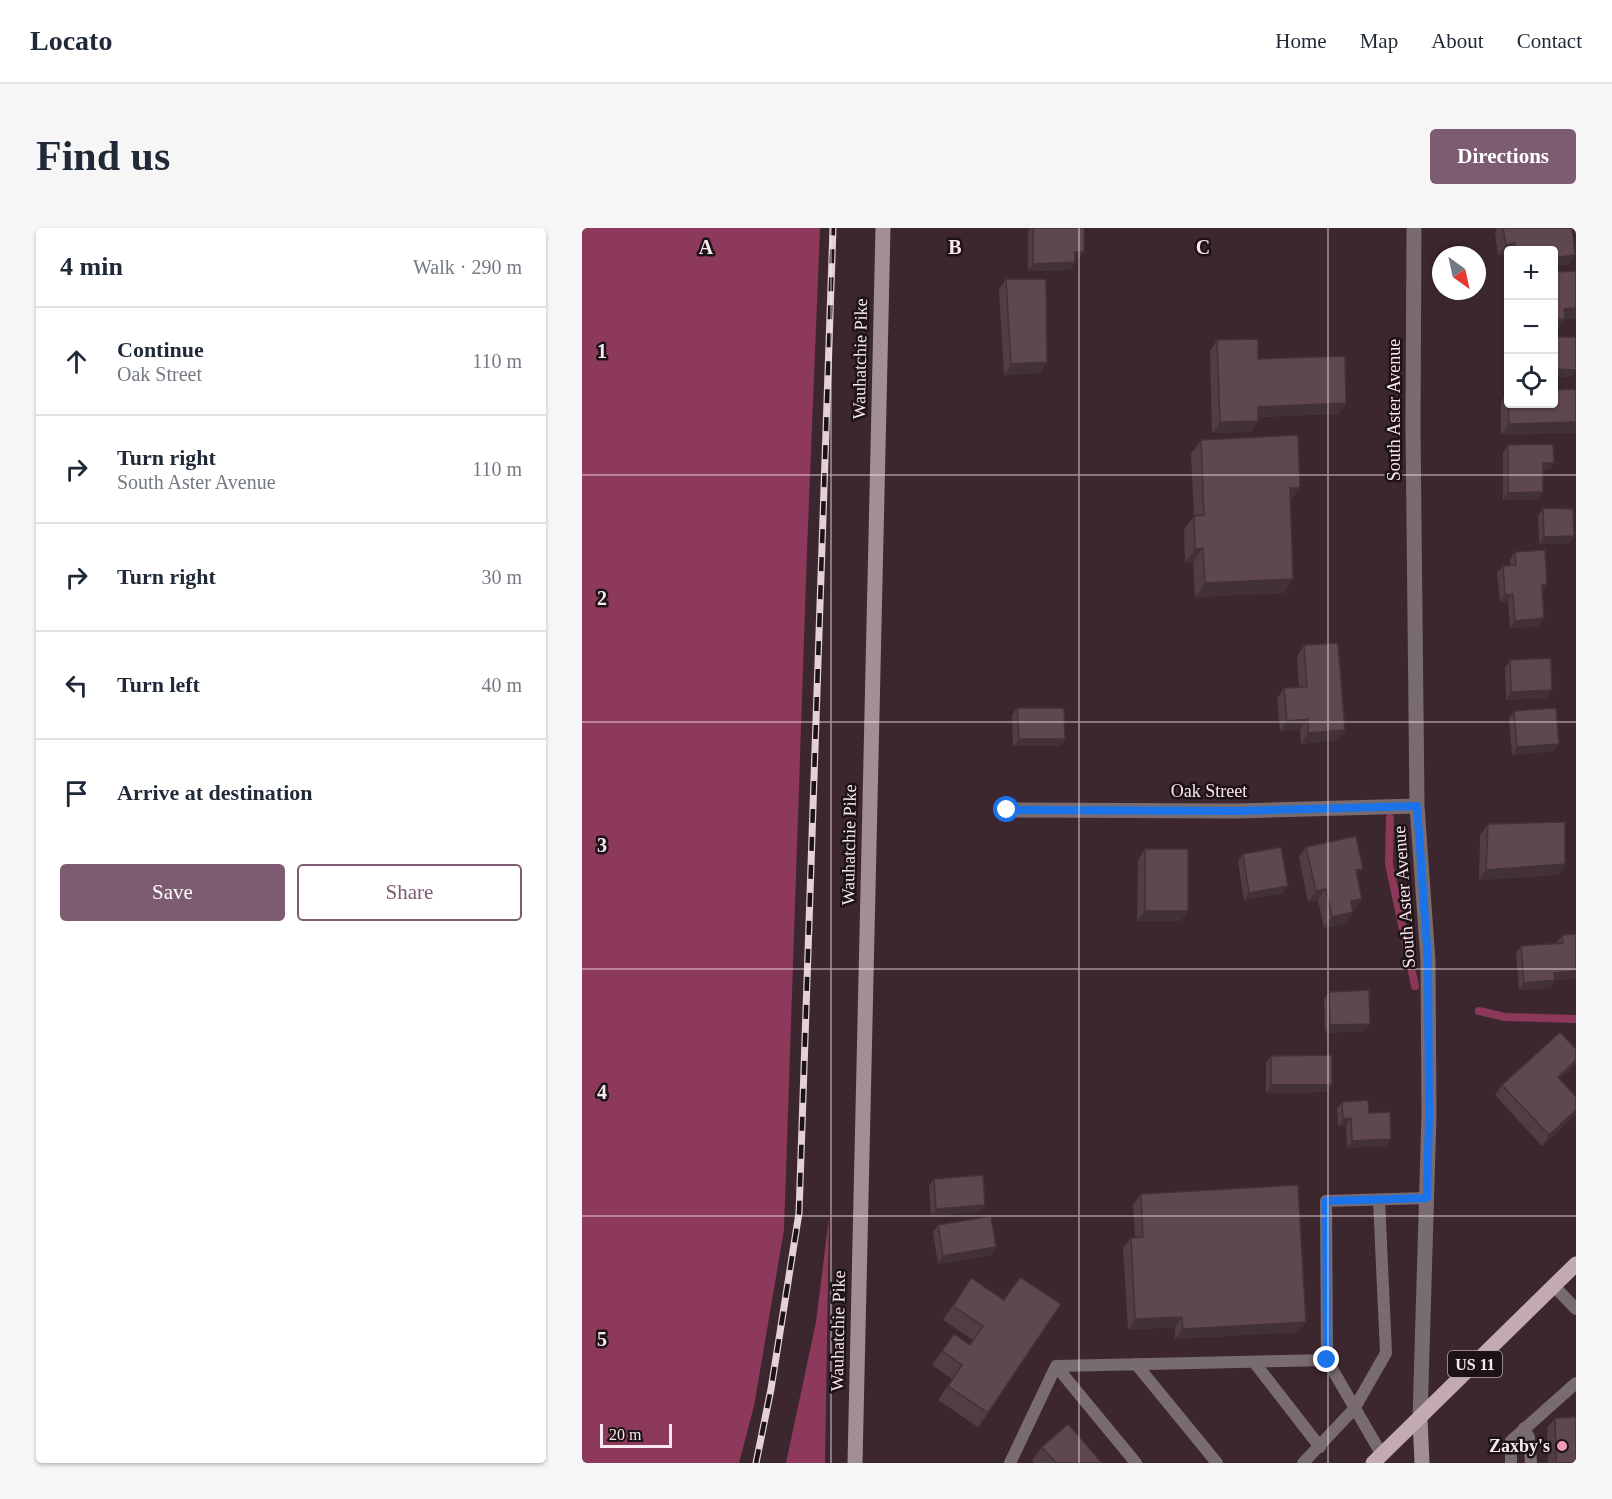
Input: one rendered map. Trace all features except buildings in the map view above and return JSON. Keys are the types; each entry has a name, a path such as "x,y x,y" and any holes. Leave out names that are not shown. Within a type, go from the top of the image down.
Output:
{"main road":[{"name":"US 11","path":"1378,1459 1576,1264"}],"street":[{"name":"Wauhatchie Pike","path":"855,1463 883,228"},
{"name":"South Aster Avenue","path":"1414,228 1413,427 1417,806 1428,961 1429,1115 1420,1419"},
{"name":"Oak Street","path":"1001,810 1238,811 1417,806"},
{"path":"1420,1419 1422,1463"}],"lane":[{"path":"1378,1459 1327,1360 1326,1201 1427,1198"},
{"path":"1303,1463 1354,1409 1386,1353 1379,1200"},
{"path":"1554,1286 1576,1309"},
{"path":"1056,1366 1327,1360"},
{"path":"1254,1362 1320,1447"},
{"path":"1136,1364 1217,1463"},
{"path":"1010,1463 1056,1366"},
{"path":"1056,1366 1136,1463"},
{"path":"1510,1463 1511,1441 1576,1383"},
{"path":"1521,1431 1529,1438 1531,1463"}],"shaded area":[{"path":"582,228 820,228 784,1230 754,1406 739,1463 582,1463"},
{"path":"829,1217 825,1463 786,1463 816,1322"}],"waterway":[{"path":"1390,818 1389,864 1415,986"},
{"path":"1479,1011 1505,1017 1576,1019"}],"railway":[{"path":"756,1463 771,1389 799,1213 833,228"}],"place":[{"name":"Zaxby's","path":"1562,1446"}],"route":[{"path":"1007,810 1238,811 1417,806 1428,961 1427,1198 1326,1201 1327,1360"}]}
